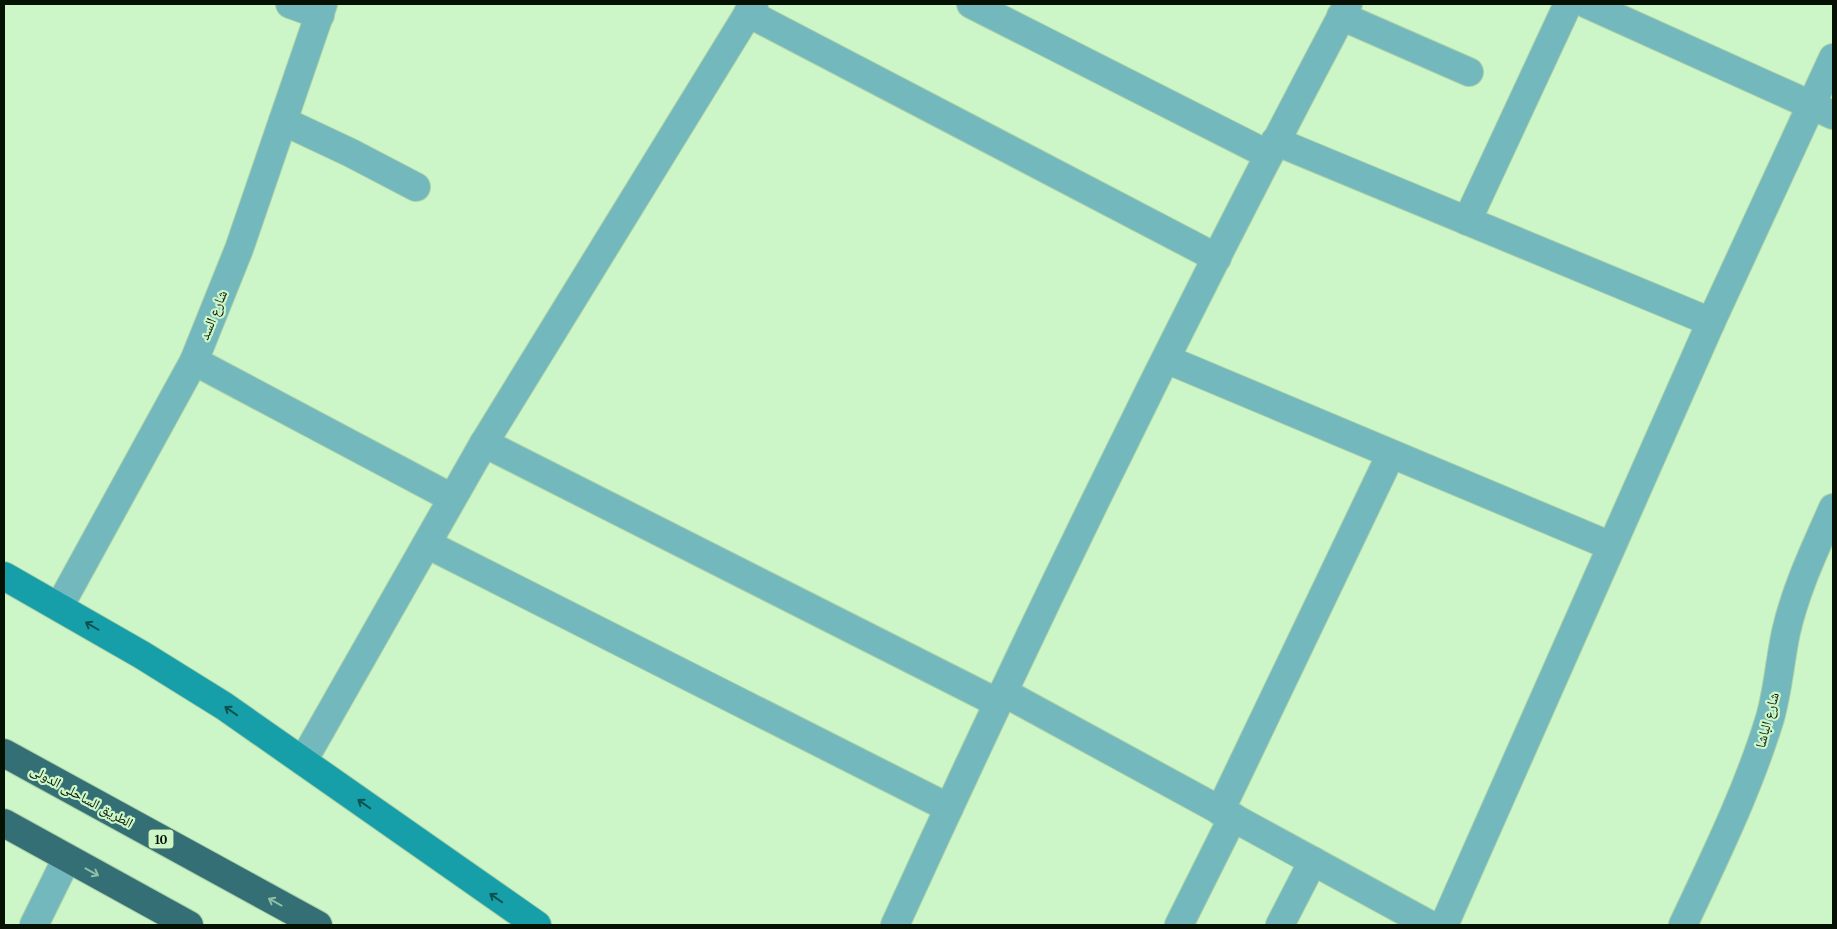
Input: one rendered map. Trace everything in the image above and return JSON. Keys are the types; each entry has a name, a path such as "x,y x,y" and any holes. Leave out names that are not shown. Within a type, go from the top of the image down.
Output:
{"highway":[{"name":"الطريق الساحلى الدولى","path":"4,753 318,925"},
{"path":"4,823 189,925"}],"street":[{"path":"290,4 322,9"},
{"path":"972,4 1272,148 1467,221 1711,322"},
{"path":"1467,221 1568,4"},
{"path":"1587,4 1628,12 1822,110"},
{"path":"303,761 484,443 751,8 1217,258"},
{"name":"شارع السد","path":"59,607 194,361 239,250 322,9"},
{"path":"895,925 1001,698 1166,359 1272,148 1345,10 1469,72"},
{"path":"1444,925 1711,322 1822,110 1833,58"},
{"path":"283,122 351,153 416,187"},
{"path":"1166,359 1612,546"},
{"path":"194,361 452,498"},
{"path":"484,443 1001,698 1226,814 1430,925"},
{"path":"1179,925 1226,814 1391,454"},
{"name":"شارع الباشا","path":"1683,925 1741,801 1762,744 1771,715 1786,632 1802,577 1833,508"},
{"path":"427,544 949,808"},
{"path":"4,576 142,655 224,706 537,925"},
{"path":"34,925 67,858"},
{"path":"1280,925 1313,861"}]}
